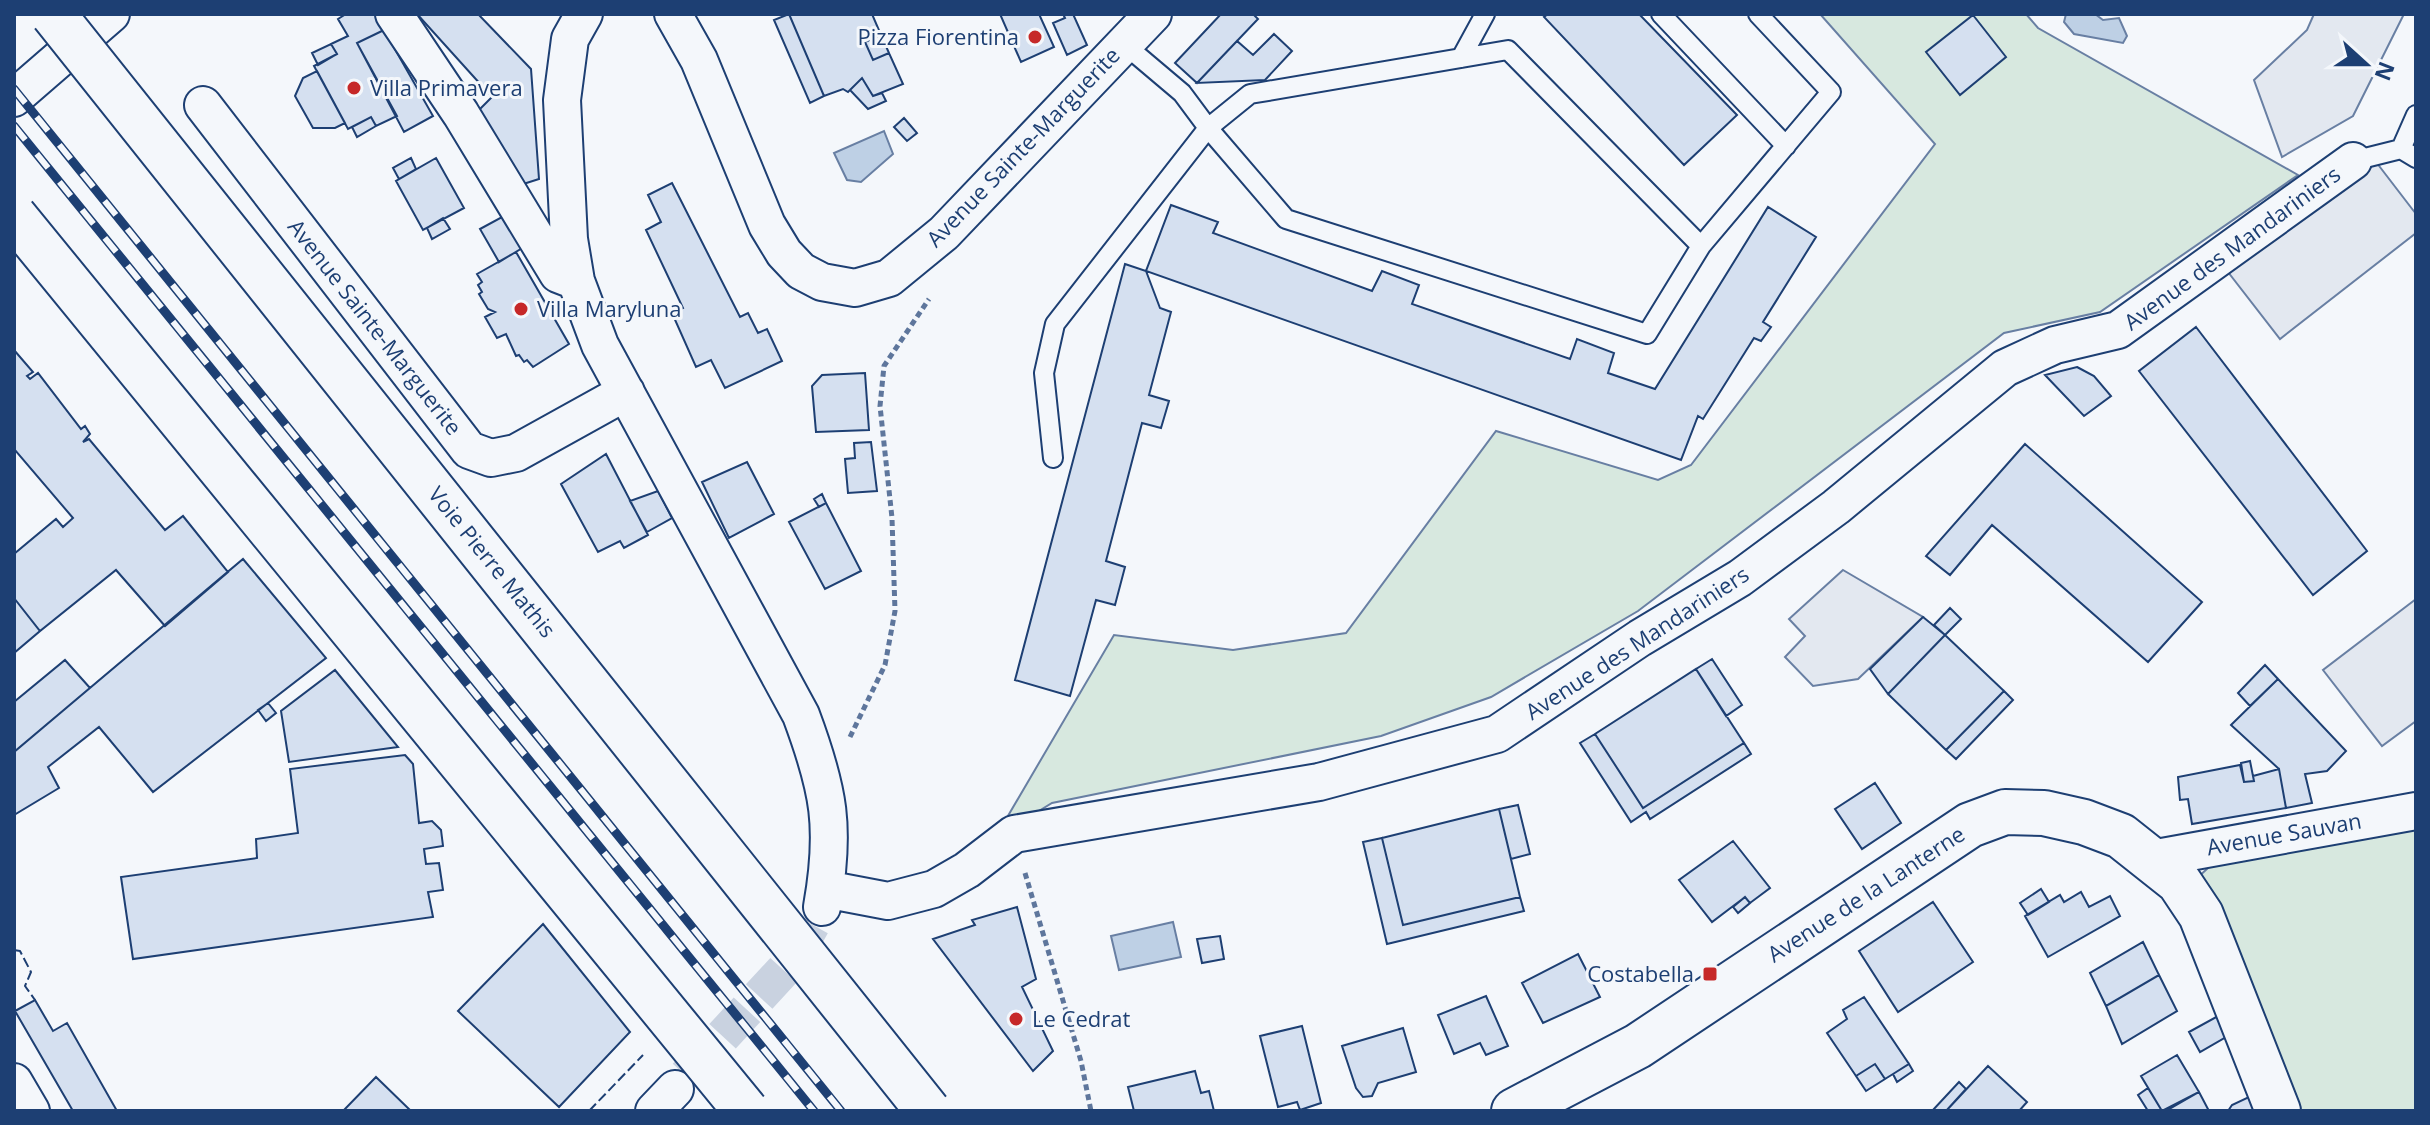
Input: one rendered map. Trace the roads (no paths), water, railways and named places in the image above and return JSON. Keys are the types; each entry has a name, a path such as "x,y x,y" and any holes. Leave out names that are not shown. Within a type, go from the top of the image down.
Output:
{"main road":[{"name":"Voie Pierre Mathis","path":"53,14 928,1111"},
{"path":"14,216 746,1111"},
{"name":"Avenue de la Lanterne","path":"1514,1111 1638,1046 1970,825 2005,812 2044,813 2084,822 2121,836 2179,882 2201,915 2278,1111"}],"street":[{"path":"14,98 111,14"},
{"path":"394,14 461,114 558,274 576,281"},
{"path":"584,14 570,39 562,100 569,239 576,281 600,345 626,392"},
{"name":"Avenue Sainte-Marguerite","path":"673,14 699,60 767,225 784,253 801,271 822,282 855,288 889,278 944,233 1153,14"},
{"name":"Avenue Sainte-Marguerite","path":"203,105 469,450 491,458 516,453 626,392"},
{"name":"Avenue des Mandariniers","path":"626,392 801,715 823,772 830,813 831,857 824,898 888,901 934,889 967,870 1014,834 1319,782 1497,734 1640,638 1740,578 1836,507 2005,368 2055,345 2118,330 2353,161"},
{"name":"Avenue Sauvan","path":"2151,859 2416,811"},
{"path":"14,1082 31,1111"}],"lane":[{"path":"1461,58 1485,14"},
{"path":"1661,14 1786,146"},
{"path":"1124,44 1182,93 1286,219 1647,334 1701,246 1831,92 1758,14"},
{"path":"1053,458 1044,373 1055,324 1208,128 1250,94 1508,50 1701,246"},
{"path":"2353,161 2408,154 2416,115"}],"water":[{"path":"2066,14 2095,14 2103,20 2119,18 2127,36 2123,43 2074,34 2064,22"},
{"path":"884,131 893,154 861,182 847,180 834,153"},
{"path":"1173,922 1181,957 1119,970 1111,936"}],"tunnel":[{"path":"686,1076 791,962 822,907"}],"railway":[{"path":"14,89 841,1111"},
{"path":"14,126 814,1111"}],"place":[{"name":"Pizza Fiorentina","path":"1035,37"},
{"name":"Villa Primavera","path":"354,88"},
{"name":"Villa Maryluna","path":"521,309"},
{"name":"Costabella","path":"1710,974"},
{"name":"Le Cedrat","path":"1016,1019"}]}
